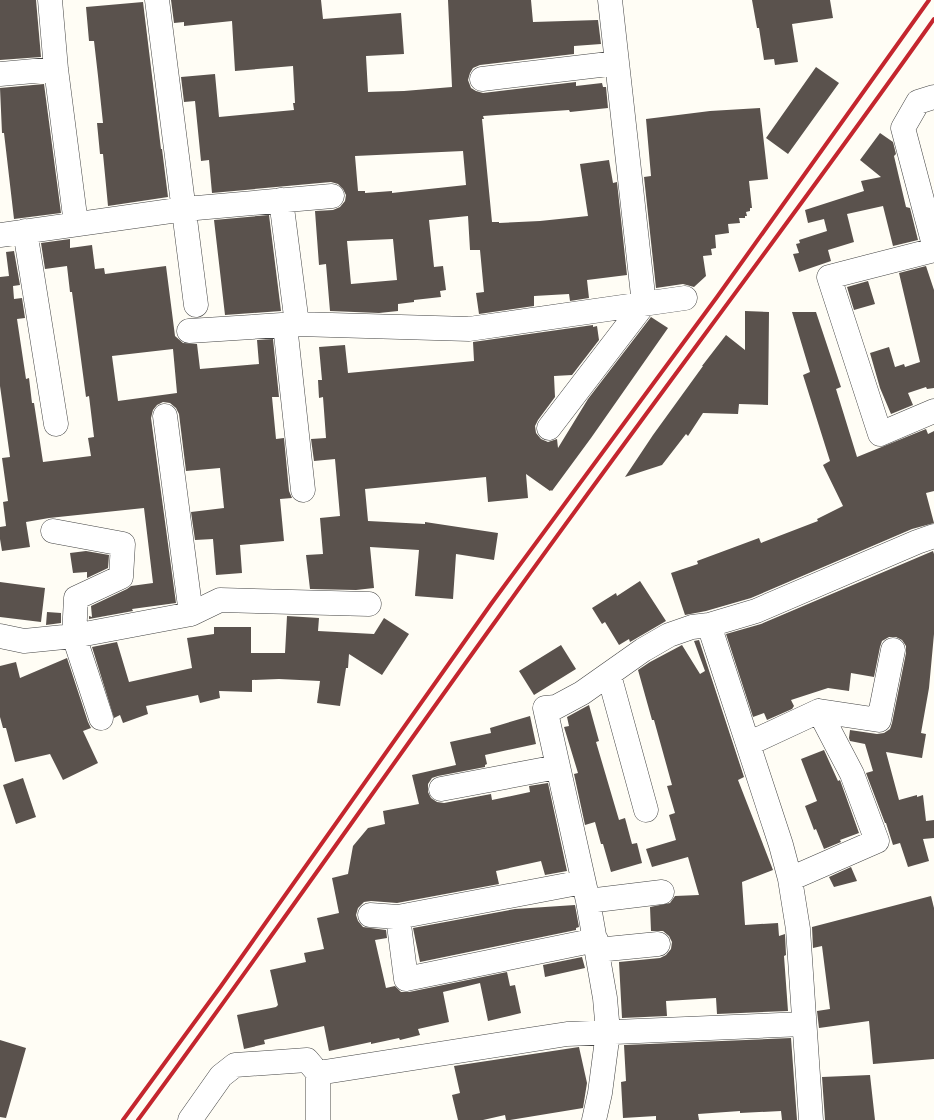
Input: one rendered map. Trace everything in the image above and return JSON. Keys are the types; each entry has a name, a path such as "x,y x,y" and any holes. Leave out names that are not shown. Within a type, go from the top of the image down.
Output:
{"street":[{"path":"50,0 56,69 76,224"},
{"path":"157,0 196,305"},
{"path":"549,428 644,304 610,0"},
{"path":"482,80 617,62"},
{"path":"0,74 56,69"},
{"path":"934,97 918,102 903,128 934,245"},
{"path":"0,235 185,209 332,196"},
{"path":"281,200 303,490"},
{"path":"25,231 56,424"},
{"path":"934,250 830,277 880,434 934,410"},
{"path":"189,331 291,325 469,329 685,298"},
{"path":"165,416 191,614"},
{"path":"52,531 123,544 121,577 76,598 74,636 101,718"},
{"path":"594,1120 600,1093 608,1032 596,945 586,891 544,708 556,707 574,698 610,675 643,650 669,635 692,627 756,611 934,536"},
{"path":"0,636 24,641 74,636 191,614 220,600 369,604"},
{"path":"708,624 781,845 790,879 798,929 811,1120"},
{"path":"748,744 819,712 879,720 893,650"},
{"path":"610,675 644,764 646,810"},
{"path":"790,879 877,840 852,774 819,712"},
{"path":"441,789 557,766"},
{"path":"370,915 398,917 586,891 662,892"},
{"path":"398,917 406,979 596,945 658,944"},
{"path":"318,1072 567,1034 804,1024"},
{"path":"190,1120 221,1076 236,1065 307,1060 318,1072 318,1120"}],"building":[{"path":"0,0 36,0 41,57 0,60"},
{"path":"171,0 321,0 323,19 401,13 404,54 366,56 368,92 452,87 448,0 531,0 533,22 598,20 601,44 574,46 574,54 480,65 473,68 468,80 471,88 483,93 576,82 576,86 602,83 603,87 606,87 608,108 570,112 569,110 483,116 492,222 540,221 588,216 580,164 609,160 613,183 617,182 627,275 587,280 589,298 570,301 569,294 534,296 534,306 479,314 476,293 484,292 480,250 470,250 468,216 429,220 434,267 443,266 446,290 440,291 441,297 398,304 398,311 379,313 330,311 326,264 319,265 315,211 333,210 340,207 345,201 346,195 343,189 338,184 331,182 212,193 209,160 201,161 195,101 184,102 181,77 215,74 219,117 294,110 293,66 235,71 232,21 184,26 184,22 174,23","holes":["463,151 466,185 392,193 392,191 365,193 365,191 358,191 355,156","393,239 397,280 351,284 347,241"]},
{"path":"752,0 830,0 833,18 792,24 798,62 775,65 774,59 764,60"},
{"path":"143,2 168,197 108,206 103,154 100,154 97,123 103,123 98,76 94,41 89,41 86,7"},
{"path":"816,67 839,83 788,154 766,138"},
{"path":"44,84 61,213 14,219 4,133 2,133 0,88"},
{"path":"760,108 768,179 749,181 752,208 746,212 747,216 745,218 739,218 740,223 728,224 729,233 715,235 716,248 711,249 712,255 703,256 706,276 694,287 683,284 656,288 644,177 651,176 646,119 710,111"},
{"path":"880,133 893,142 896,154 894,156 906,207 910,208 918,240 893,246 883,206 847,214 854,242 828,250 831,261 799,272 793,254 799,253 796,244 800,243 799,240 827,231 824,219 808,223 805,210 864,191 861,181 881,177 860,160"},
{"path":"269,215 281,311 225,315 214,220"},
{"path":"70,239 70,248 92,245 95,269 104,268 105,274 166,266 175,336 183,343 197,344 200,369 259,364 257,340 273,339 279,397 272,397 276,439 284,438 289,491 292,498 280,499 284,541 240,545 242,573 216,575 213,539 195,540 191,512 224,508 220,468 186,471 179,414 170,403 163,402 153,410 151,418 176,603 132,609 133,611 89,619 89,616 92,617 91,606 131,586 153,583 144,508 26,522 30,547 2,551 0,527 6,526 3,502 8,501 2,458 10,457 0,386 0,277 9,276 6,252 14,251 20,285 13,286 14,299 22,298 25,318 17,319 26,379 29,378 43,462 91,456 88,438 94,437 89,396 86,397 67,266 45,269 41,243","holes":["173,349 177,393 118,401 112,356"]},
{"path":"926,266 934,290 934,388 927,389 926,387 908,393 913,405 891,414 880,388 870,353 889,347 895,367 904,364 905,367 920,362 899,273"},
{"path":"868,281 875,304 854,310 847,287"},
{"path":"745,311 769,312 768,405 739,404 738,414 703,413 688,436 686,434 662,465 625,477 702,366 726,335 745,350"},
{"path":"792,312 816,312 841,387 836,389 857,457 926,429 928,434 934,431 934,491 926,493 934,523 912,529 751,598 685,615 671,573 698,564 697,561 759,538 761,543 818,521 817,519 843,506 823,465 830,461 803,375 810,372"},
{"path":"651,317 668,328 552,491 526,474 528,498 488,502 486,477 365,489 368,521 425,524 425,522 498,533 494,560 456,554 453,599 415,596 419,550 370,547 374,588 356,590 310,589 306,555 323,554 320,518 340,516 335,459 314,461 311,439 326,438 323,397 319,398 318,380 322,380 319,347 345,345 348,373 474,361 473,342 593,325 593,327 597,326 599,340 572,375 554,376 555,397 535,426 536,433 541,439 548,442 557,439 558,448 588,399"},
{"path":"86,551 109,555 108,568 87,578 87,572 73,573 70,553"},
{"path":"933,551 934,634 929,688 921,733 926,734 922,758 886,752 899,800 923,795 926,821 934,820 934,838 923,839 929,861 908,867 900,843 893,845 866,773 873,771 865,744 850,741 849,738 850,730 877,734 884,733 890,729 906,653 906,646 902,640 896,637 889,637 882,641 874,677 851,673 849,691 828,688 791,700 794,706 792,709 767,720 764,713 753,717 726,634 761,624"},
{"path":"640,581 666,621 630,642 629,639 619,645 605,622 602,624 592,608 616,593 617,596"},
{"path":"0,582 45,588 41,622 0,617"},
{"path":"47,612 61,613 61,623 46,625"},
{"path":"287,616 319,618 318,631 374,634 384,618 409,634 382,675 349,654 340,706 317,703 320,681 252,680 252,692 219,691 220,698 200,703 198,695 146,706 148,714 123,723 120,715 114,718 92,647 117,642 129,682 192,668 187,638 214,634 214,627 251,627 251,653 285,653"},
{"path":"699,640 744,777 738,780 773,870 742,882 745,925 778,923 779,936 785,934 786,955 784,956 788,1011 717,1014 716,998 666,1001 667,1016 622,1018 619,962 660,958 671,949 672,942 669,936 663,931 651,931 650,907 670,903 675,896 699,895 688,857 652,867 646,849 676,840 669,815 675,813 667,786 672,785 638,670 682,645 700,674 705,671 694,641"},
{"path":"561,645 576,669 534,695 519,671"},
{"path":"67,658 91,728 83,731 98,763 63,780 50,754 15,762 6,728 3,728 0,717 0,666 16,662 20,678"},
{"path":"589,705 599,741 596,742 619,820 625,818 632,844 637,843 642,863 611,872 595,822 585,825 574,774 578,773 564,727 569,726 567,717"},
{"path":"530,716 536,744 485,755 487,764 485,767 432,778 428,784 428,792 431,798 437,802 444,803 491,794 492,800 530,792 529,786 548,783 567,871 545,875 541,861 496,871 499,884 397,903 364,902 358,908 356,915 363,927 386,930 387,938 375,940 386,988 395,986 401,992 409,992 507,972 510,986 515,985 521,1013 488,1021 480,983 443,992 449,1022 418,1029 420,1035 400,1040 399,1038 371,1044 371,1042 329,1051 324,1026 264,1040 265,1044 244,1049 237,1015 276,1007 278,1005 270,970 306,962 304,953 324,949 317,918 339,913 332,878 348,874 353,846 368,828 385,824 383,811 419,804 412,775 456,765 450,742 491,733 490,728"},
{"path":"824,750 838,781 840,780 859,833 840,840 841,842 824,849 805,806 817,801 801,759"},
{"path":"23,778 36,817 16,824 3,785"},
{"path":"851,867 857,881 834,887 829,877"},
{"path":"931,896 934,908 934,1059 873,1064 869,1021 819,1028 817,1011 830,1009 822,946 813,948 812,927"},
{"path":"575,905 579,927 576,930 420,962 413,928 515,909"},
{"path":"582,957 585,968 545,977 543,965"},
{"path":"791,1038 797,1120 782,1120 781,1111 698,1114 699,1120 656,1120 656,1116 623,1118 621,1082 626,1081 624,1045"},
{"path":"0,1040 26,1048 6,1118 0,1117"},
{"path":"579,1047 587,1083 583,1108 510,1120 506,1120 505,1115 483,1120 458,1120 452,1095 460,1093 454,1066"},
{"path":"870,1075 875,1120 825,1120 822,1077"}],"railway":[{"path":"123,1120 221,986 491,604 717,297 929,0"},
{"path":"138,1120 554,540 934,19"}]}
